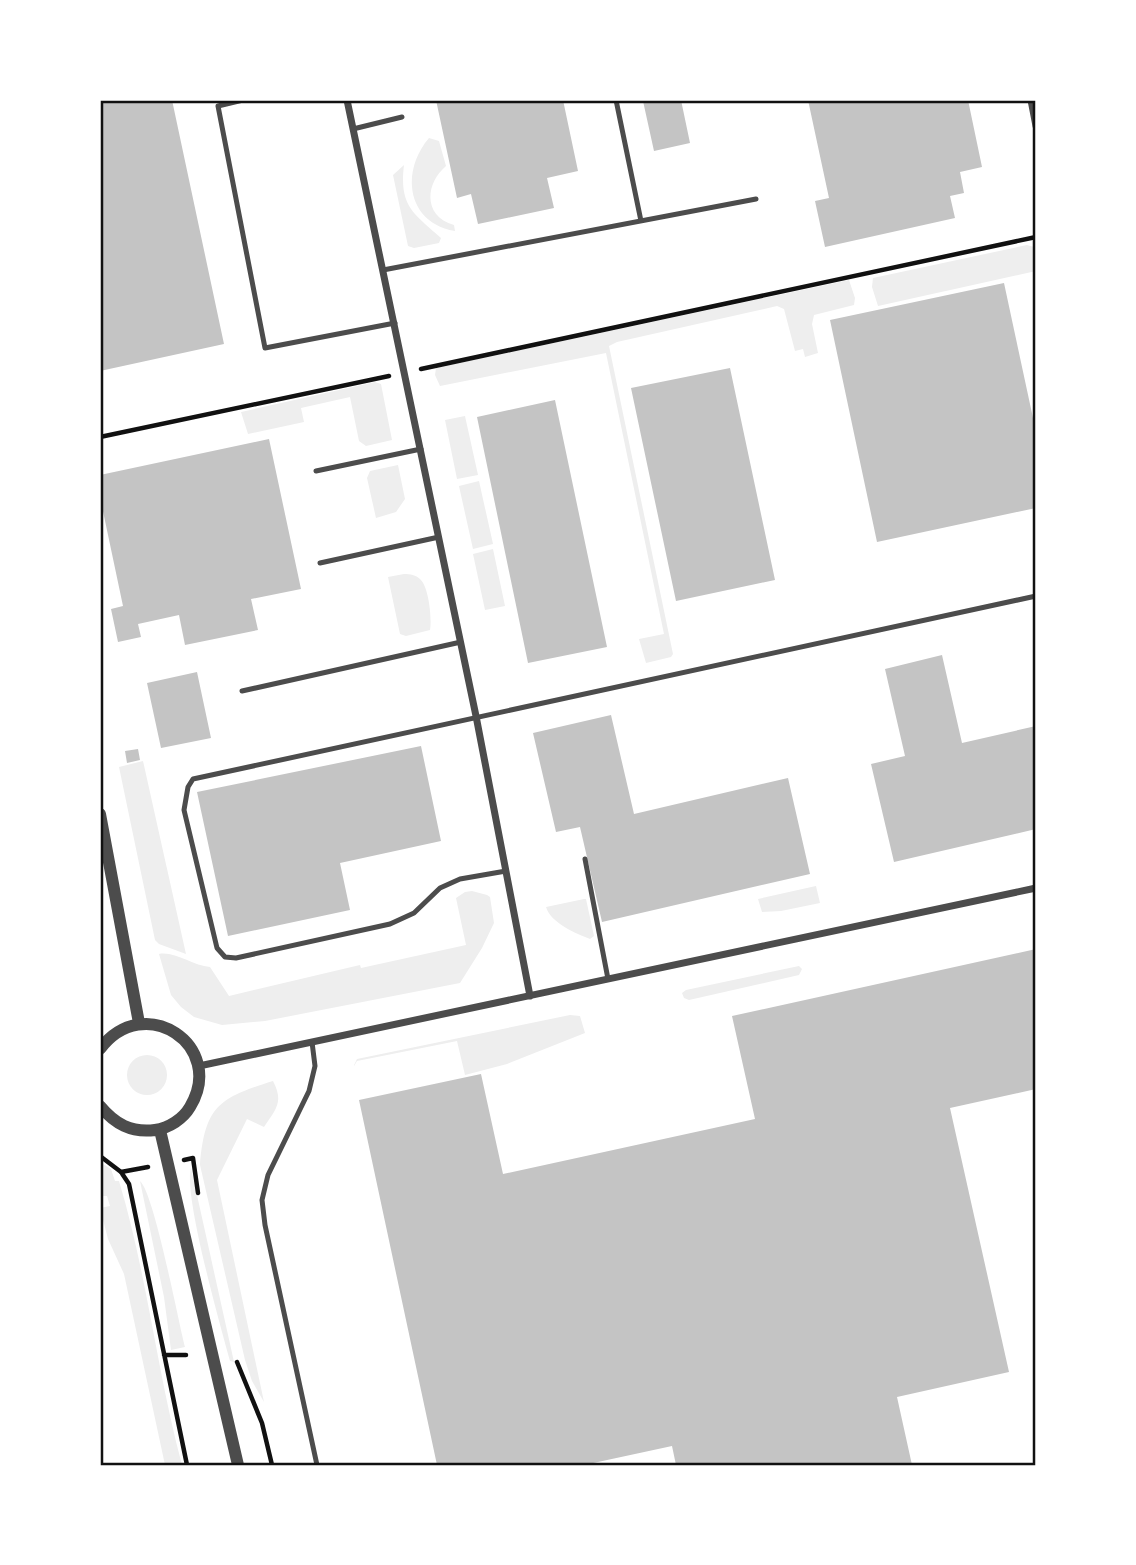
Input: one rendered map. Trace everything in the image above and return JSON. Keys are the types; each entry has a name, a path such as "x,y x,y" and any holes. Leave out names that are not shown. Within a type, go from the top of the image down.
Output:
{"street":[{"path":"347,100 406,372 530,996"},
{"path":"1031,100 1036,126"},
{"path":"100,814 139,1024"},
{"path":"198,1066 1036,888"},
{"path":"100,1049 108,1038 122,1028 155,1024 170,1029 193,1051 198,1066 199,1083 191,1105 174,1123 160,1130 142,1131 125,1127 109,1118 100,1106"},
{"path":"160,1130 238,1465"}],"lane":[{"path":"243,100 218,106 265,348 395,323"},
{"path":"616,100 641,221"},
{"path":"353,129 402,117"},
{"path":"383,270 756,199"},
{"path":"316,471 421,449"},
{"path":"320,562 439,537"},
{"path":"506,871 460,879 440,888 414,913 390,924 236,958 225,957 217,948 184,810 188,788 193,779 1036,596"},
{"path":"242,691 461,642"},
{"path":"585,859 608,979"},
{"path":"312,1042 315,1066 309,1091 268,1175 262,1200 265,1225 317,1465"}],"path":[{"path":"100,437 1036,237"},
{"path":"100,1156 121,1172 129,1184 187,1465"},
{"path":"164,1355 186,1355"}],"shaded area":[{"path":"429,138 439,141 446,166 431,191 432,208 444,221 454,225 455,231 439,226 427,218 418,207 413,194 414,166"},
{"path":"404,165 406,200 416,215 441,238 439,243 414,248 408,246 393,175"},
{"path":"1027,245 1034,247 1036,271 878,306 872,287 873,278"},
{"path":"849,280 855,298 854,305 814,315 812,324 818,353 805,357 803,349 795,351 784,309 777,306 609,346 673,654 671,657 646,663 639,639 664,634 606,353 440,386 435,375 436,368"},
{"path":"375,382 381,384 392,440 366,446 359,441 350,397 301,408 304,422 248,434 241,412"},
{"path":"465,416 478,475 457,479 445,420"},
{"path":"398,465 405,499 396,512 376,518 367,478 370,471"},
{"path":"479,481 493,544 473,549 459,486"},
{"path":"493,549 505,606 485,610 473,554"},
{"path":"404,574 417,577 423,583 431,619 430,630 406,636 400,634 388,577"},
{"path":"143,761 186,954 155,940 119,767"},
{"path":"816,886 820,903 762,912 758,899"},
{"path":"472,891 490,897 494,923 460,983 265,1021 222,1025 194,1017 181,1007 171,995 159,954 210,967 229,996 360,965 361,968 466,945 456,898"},
{"path":"586,899 594,936 590,939 558,923 546,907"},
{"path":"799,966 802,969 799,975 689,1000 684,998 682,993 686,990"},
{"path":"570,1015 580,1016 585,1033 507,1064 465,1075 457,1041 357,1061 354,1066 357,1059"},
{"path":"147,1055 161,1061 167,1075 161,1089 147,1095 133,1089 127,1075 133,1061"},
{"path":"273,1081 278,1095 275,1110 264,1127 247,1119 217,1180 264,1402 252,1381 245,1360 200,1165 206,1129 218,1107 227,1099"},
{"path":"100,1162 111,1169 115,1181 119,1181 129,1216 182,1465 165,1465 124,1274 108,1239 100,1208 110,1206 107,1196 100,1196"},
{"path":"191,1168 234,1362 230,1361 197,1232 192,1204"},
{"path":"140,1181 146,1190 159,1232 185,1347 171,1350 164,1297"}],"building":[{"path":"100,100 172,100 224,344 100,371"},
{"path":"436,100 563,100 578,171 547,178 554,208 478,224 471,194 457,198"},
{"path":"681,100 690,143 654,151 643,101"},
{"path":"808,100 968,100 982,167 960,172 964,193 950,196 955,218 825,247 815,201 829,198"},
{"path":"1004,283 1036,432 1036,508 877,542 830,320"},
{"path":"730,368 775,580 676,601 631,388"},
{"path":"555,400 607,647 528,663 477,417"},
{"path":"269,439 301,589 251,599 258,630 185,645 179,615 138,624 141,637 118,642 111,609 123,606 100,497 100,475"},
{"path":"942,655 962,743 1036,726 1036,829 894,862 871,764 905,756 885,669"},
{"path":"197,672 211,738 161,748 147,683"},
{"path":"611,715 634,814 788,778 810,874 602,922 580,827 556,832 533,733"},
{"path":"421,746 441,841 340,863 350,910 228,936 197,792"},
{"path":"138,749 140,760 127,763 125,751"},
{"path":"1036,949 1036,1089 950,1108 1009,1372 897,1397 912,1465 676,1465 672,1446 584,1465 437,1465 359,1100 481,1074 503,1174 755,1119 732,1016"}]}
